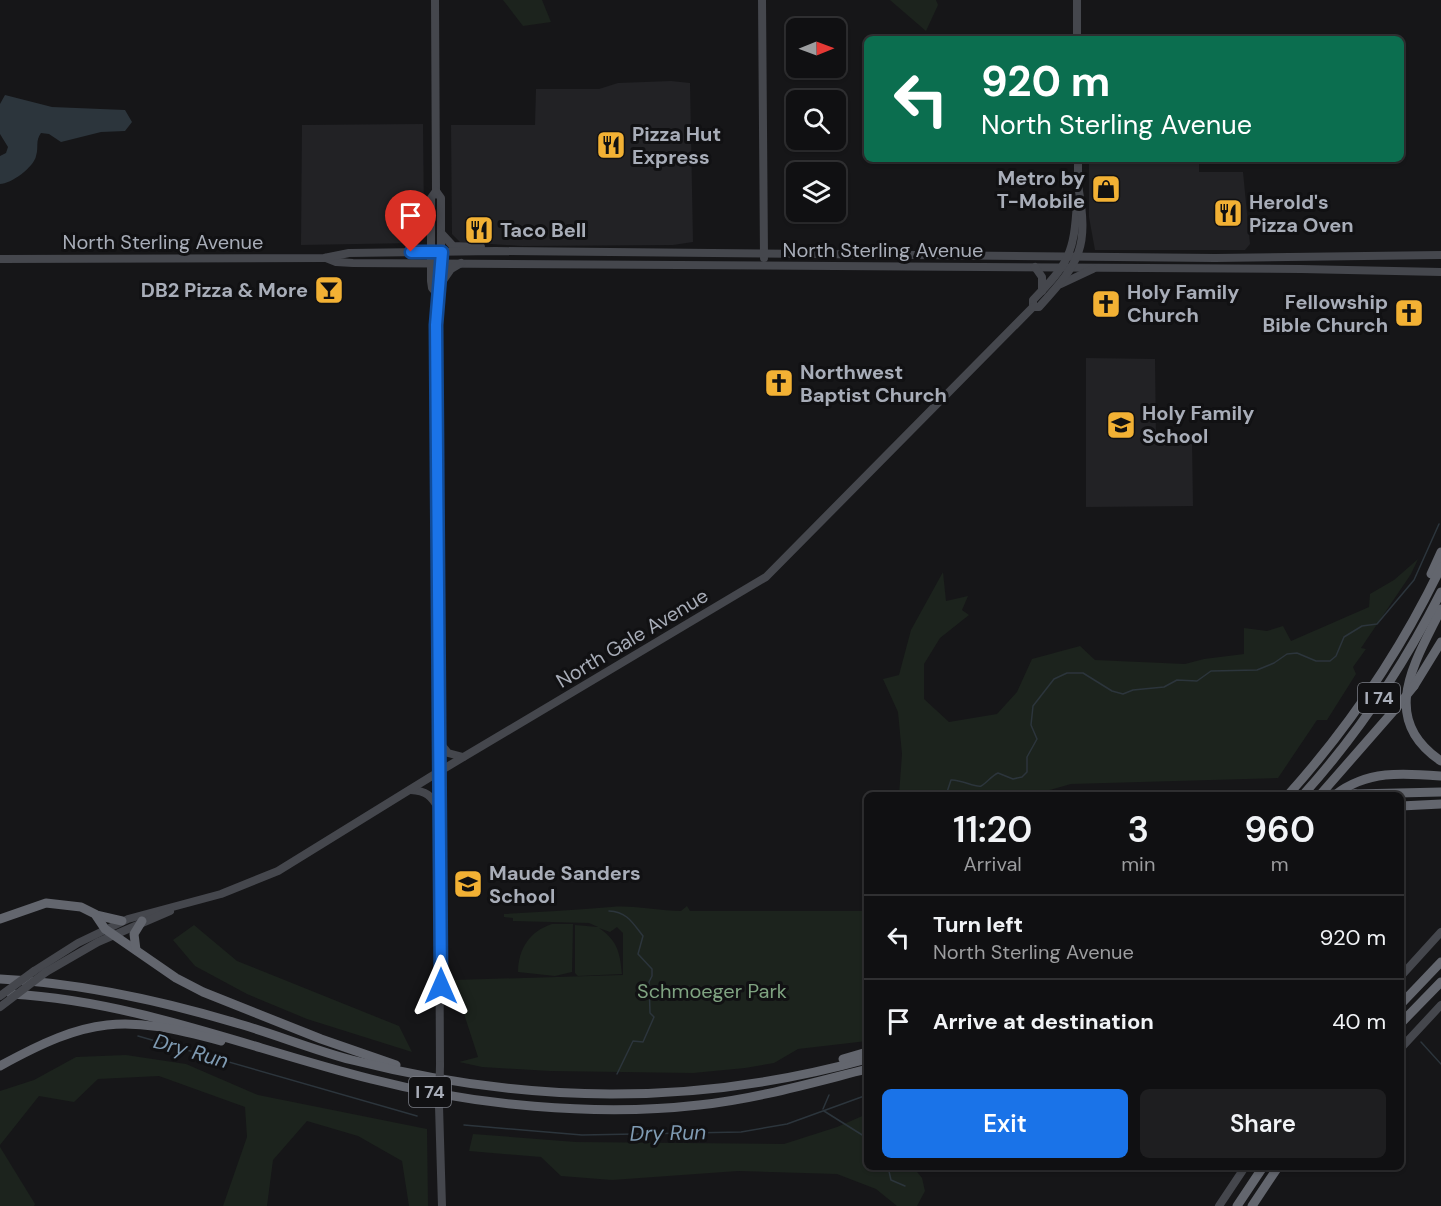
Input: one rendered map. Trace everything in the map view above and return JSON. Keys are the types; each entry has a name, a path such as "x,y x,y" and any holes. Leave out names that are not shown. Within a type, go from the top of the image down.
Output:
{"highway":[{"path":"1392,657 1441,552"},
{"name":"I 74","path":"1291,792 1340,733 1392,657 1441,567"},
{"name":"I 74","path":"1306,792 1349,740 1385,690 1441,592"},
{"path":"1441,609 1411,670 1405,704 1417,738 1441,761"},
{"path":"1323,792 1414,686 1441,642"},
{"path":"1340,792 1350,785 1374,776 1396,773 1441,776"},
{"path":"1386,792 1441,790"},
{"path":"1404,800 1441,802"},
{"path":"1404,806 1441,802"},
{"path":"0,919 37,905 57,903 81,907 95,915 122,921"},
{"path":"95,915 109,932 176,978 220,999 329,1042 458,1083"},
{"path":"136,950 134,934 142,921"},
{"path":"1404,1001 1441,962"},
{"name":"I 74","path":"0,979 82,988 163,1002 351,1059 458,1083 583,1094 693,1092 787,1078 864,1060"},
{"path":"1404,1020 1441,982"},
{"name":"I 74","path":"0,994 73,1000 145,1014 399,1086 449,1096 524,1105 590,1108 672,1107 759,1096 864,1070"},
{"path":"0,1066 44,1042 75,1030 106,1024 140,1024 176,1030 342,1074 399,1086"},
{"path":"693,1092 788,1073 864,1053"},
{"path":"1237,1206 1261,1170"},
{"path":"1252,1206 1276,1170"}],"main road":[{"path":"435,0 436,191 441,198 441,283"},
{"path":"762,0 765,266"},
{"path":"1077,0 1077,36"},
{"path":"1078,162 1083,237 1086,249 1099,257"},
{"name":"North Gale Avenue","path":"0,994 33,971 109,932 278,871 463,757 766,577 1033,307 1033,300 1063,267 1069,257 1074,241 1078,185"},
{"path":"436,191 431,198 431,281 432,288 437,294"},
{"path":"411,252 423,245 431,230"},
{"path":"442,234 453,246 483,247 496,251"},
{"name":"North Gale Avenue","path":"1033,307 1039,307 1073,267 1083,237"},
{"name":"North Sterling Avenue","path":"0,259 326,258 336,254 496,251 1287,259 1441,255"},
{"name":"North Sterling Avenue","path":"326,258 336,262 1441,272"},
{"path":"413,262 427,273 431,281"},
{"path":"442,1206 437,294 441,283 451,269 464,262"},
{"path":"1035,267 1042,277 1042,291"},
{"path":"1059,285 1096,268"},
{"path":"439,742 448,753 463,757"},
{"path":"411,790 423,791 432,796 439,808"},
{"name":"North Gale Avenue","path":"0,1006 122,921 154,910 182,905"},
{"path":"1404,973 1441,932"},
{"path":"1404,1045 1441,1005"},
{"path":"1220,1206 1243,1170"},
{"path":"441,1179 447,1206"}],"shaded area":[{"path":"671,81 690,83 693,242 673,245 522,246 460,242 452,234 451,125 535,125 536,89 599,89 618,83"},
{"path":"5,95 52,107 125,110 132,122 125,131 101,132 61,142 49,134 41,133 36,156 27,170 16,178 0,184 0,156 6,153 8,147 0,134 0,104"},
{"path":"423,124 424,226 421,239 415,243 301,245 302,125"},
{"path":"1089,162 1199,162 1199,172 1243,172 1250,244 1245,250 1095,250 1089,217"},
{"name":"Holy Family School","path":"1086,358 1155,359 1156,440 1192,440 1193,506 1086,507"}],"green space":[{"path":"503,0 542,0 551,22 523,26"},
{"path":"890,0 936,0 938,5 926,31"},
{"path":"1418,559 1411,574 1361,648 1366,649 1353,667 1356,674 1327,720 1317,720 1278,778 1071,784 1043,792 899,792 902,754 898,712 883,679 899,675 911,630 943,572 946,601 968,596 962,610 969,615 940,638 924,664 924,699 949,722 997,714 1017,692 1032,659 1080,646 1095,660 1185,664 1244,654 1244,628 1267,631 1283,626 1291,641 1369,607 1370,594 1394,580"},
{"name":"Schmoeger Park","path":"687,906 690,911 864,911 864,1041 798,1049 774,1063 693,1073 550,1071 482,1067 459,1062 478,1057 453,980 623,975 623,933 617,927 610,932 599,928 617,948 622,974 578,976 575,973 575,925 598,927 589,923 513,921 513,918 504,917 504,914 620,907 681,911"},
{"path":"552,924 573,924 572,972 555,976 518,972 520,956 527,942 537,931"},
{"path":"194,925 237,961 399,1026 412,1052 307,1019 247,994 195,966 173,940"},
{"path":"126,1055 186,1064 258,1095 427,1129 428,1206 409,1206 402,1161 358,1136 307,1121 273,1160 267,1206 223,1206 247,1137 245,1107 159,1076 98,1079 74,1102 39,1096 0,1145 0,1091 34,1080 76,1057"},
{"path":"864,1115 864,1170 915,1170 922,1178 925,1191 917,1206 897,1206 876,1189 837,1174 738,1171 612,1180 561,1176 541,1157 469,1151 473,1134 576,1142 784,1144 837,1127"},
{"path":"0,1147 35,1204 34,1206 0,1206"}],"waterway":[{"path":"947,792 951,780 981,786 998,773 1013,779 1022,777 1027,772 1027,757 1037,739 1031,725 1033,706 1054,679 1067,673 1083,673 1112,691 1123,694 1133,690 1164,687 1177,680 1197,681 1211,671 1257,670 1274,663 1287,654 1297,653 1316,661 1330,661 1336,656 1344,637 1362,626 1377,624 1414,580 1439,524"},
{"path":"609,911 625,916 643,936 638,954 652,969 649,982 650,1013 654,1017 643,1042 633,1041 617,1074"},
{"name":"Dry Run","path":"138,1036 417,1116"},
{"name":"Dry Run","path":"1421,1042 1441,1064"},
{"path":"823,1109 829,1095"},
{"name":"Dry Run","path":"464,1125 582,1135 741,1132 787,1124 864,1096"},
{"path":"824,1111 864,1136"},
{"path":"889,1170 891,1180 905,1186"}],"place":[{"name":"Pizza Hut Express","path":"611,145"},
{"name":"Metro by T-Mobile","path":"1106,189"},
{"name":"Herold's Pizza Oven","path":"1228,213"},
{"name":"Taco Bell","path":"479,230"},
{"name":"DB2 Pizza & More","path":"329,290"},
{"name":"Holy Family Church","path":"1106,304"},
{"name":"Fellowship Bible Church","path":"1409,313"},
{"name":"Northwest Baptist Church","path":"779,383"},
{"name":"Holy Family School","path":"1121,425"},
{"name":"Maude Sanders School","path":"468,884"}],"route":[{"path":"411,252 442,252 436,325 441,986"}]}
